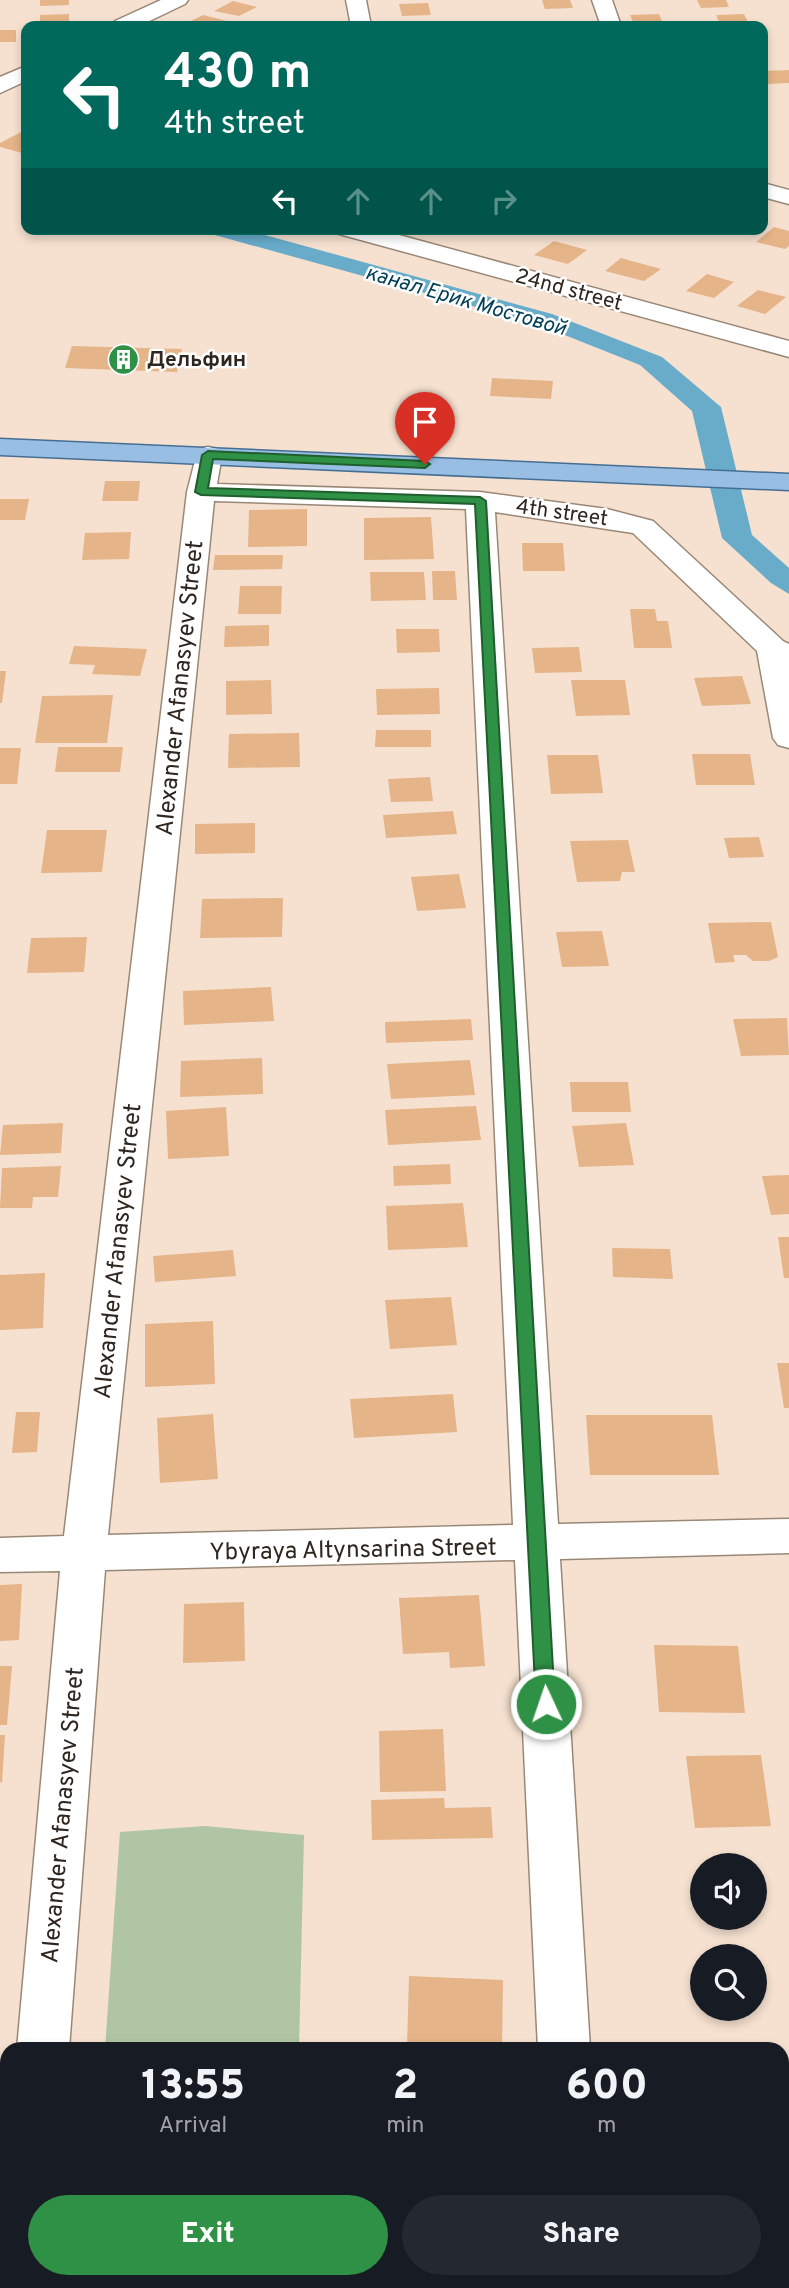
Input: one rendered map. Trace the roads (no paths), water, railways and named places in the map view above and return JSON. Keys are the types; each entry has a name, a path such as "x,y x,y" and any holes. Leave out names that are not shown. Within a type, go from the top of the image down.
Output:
{"main road":[{"path":"0,447 205,473 670,476 789,482"}],"street":[{"path":"119,21 178,0"},
{"path":"356,0 360,21"},
{"path":"602,0 609,21"},
{"path":"0,86 21,76"},
{"path":"768,191 789,197"},
{"name":"24nd street","path":"370,235 789,349"},
{"name":"4th street","path":"205,473 480,501 607,518 643,527 781,651"},
{"name":"Alexander Afanasyev Street","path":"44,2042 84,1555 205,473"},
{"path":"480,501 564,2042"},
{"path":"781,651 789,738"},
{"name":"Ybyraya Altynsarina Street","path":"0,1555 789,1536"}],"water":[{"name":"канал Ерик Мостовой","path":"215,235 265,235 552,314 662,357 721,407 752,535 789,568 789,594 771,583 722,538 692,411 640,365 537,324"}],"place":[{"name":"Дельфин","path":"124,359"}]}
